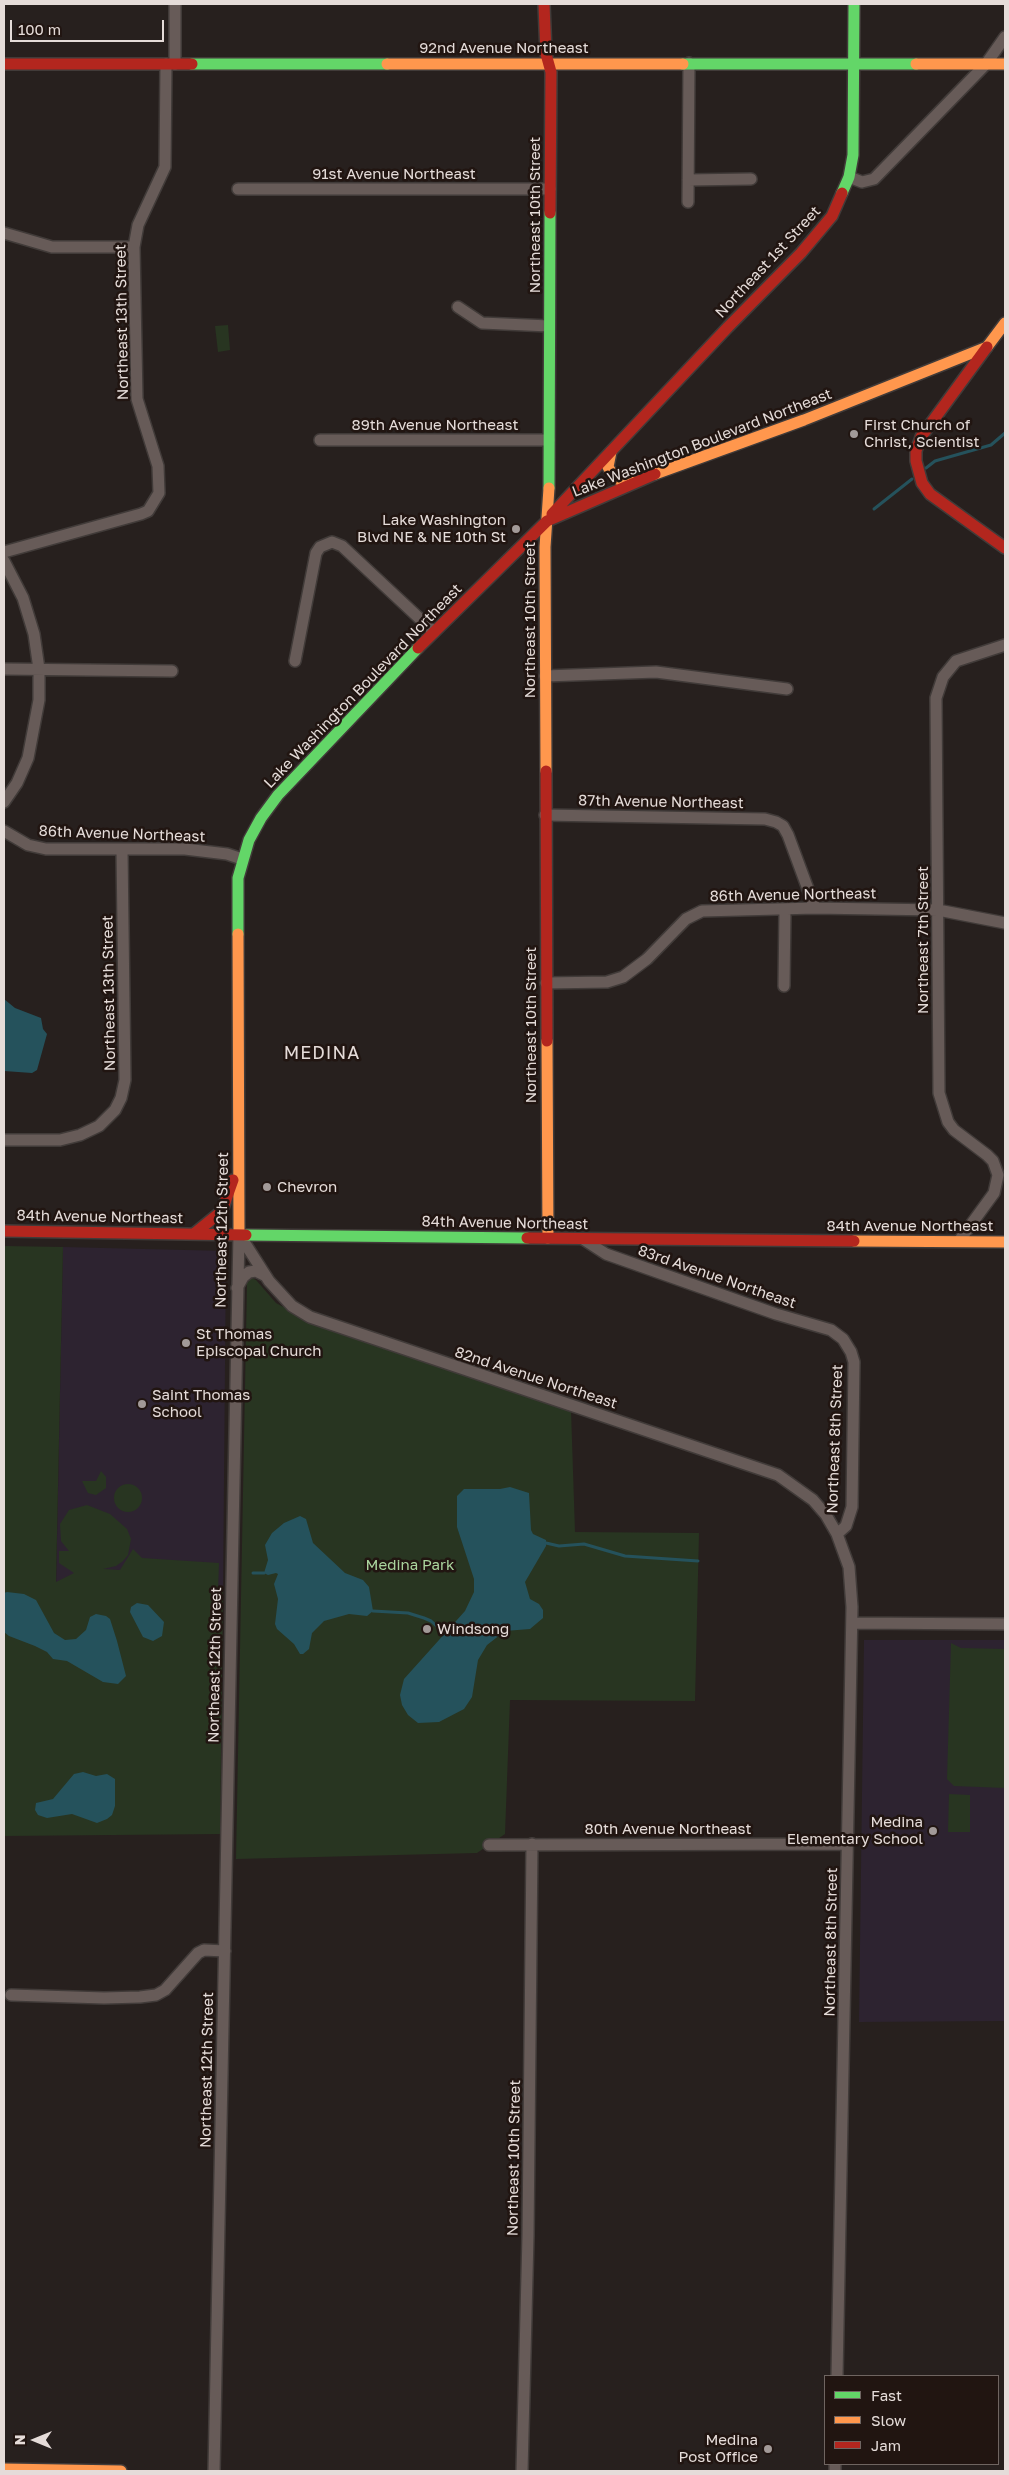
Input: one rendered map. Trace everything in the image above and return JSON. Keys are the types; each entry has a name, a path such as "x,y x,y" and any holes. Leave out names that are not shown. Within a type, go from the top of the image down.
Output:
{"main road":[{"name":"Northeast 10th Street","path":"544,4 546,54 551,72 549,440 547,521 544,547 548,1238"},
{"path":"849,177 855,132 854,4"},
{"name":"92nd Avenue Northeast","path":"4,64 548,62 1005,64"},
{"name":"Northeast 1st Street","path":"547,521 818,234 832,216 849,177"},
{"path":"1005,323 921,437 916,451 917,471 922,483 930,494 1005,548"},
{"name":"Lake Washington Boulevard Northeast","path":"242,859 260,818 278,795 434,632 547,521 634,482 804,420 987,347"},
{"path":"951,361 965,378"},
{"path":"611,452 608,467 611,472 621,481 634,482"},
{"name":"Northeast 12th Street","path":"238,1234 237,904 242,859"},
{"path":"195,1233 222,1211 238,1169"},
{"name":"84th Avenue Northeast","path":"4,1230 583,1239 1005,1242"},
{"path":"4,2470 121,2471"}],"street":[{"name":"Northeast 13th Street","path":"4,552 141,514 148,510 159,492 158,466 137,399 134,247 138,225 165,167 175,4"},
{"path":"849,177 862,182 874,179 986,64 1005,37"},
{"path":"688,202 689,62"},
{"path":"688,180 751,179"},
{"name":"91st Avenue Northeast","path":"238,189 550,189"},
{"path":"4,233 52,247 134,247"},
{"path":"458,307 482,323 549,326"},
{"name":"89th Avenue Northeast","path":"320,440 549,440"},
{"path":"294,662 316,553 320,547 332,542 342,546 434,632"},
{"path":"4,561 23,598 34,634 39,669 39,700 35,732 28,758 17,783 4,802"},
{"name":"Northeast 7th Street","path":"959,1241 994,1193 998,1175 993,1161 951,1126 940,1102 936,698 938,687 956,660 1005,645"},
{"path":"4,669 172,671"},
{"path":"545,676 656,672 787,689"},
{"name":"87th Avenue Northeast","path":"545,815 765,819 776,822 782,826 788,835 815,908"},
{"name":"86th Avenue Northeast","path":"4,831 28,845 46,849 185,849 227,854 242,859"},
{"name":"Northeast 13th Street","path":"4,1140 60,1140 80,1135 99,1126 118,1104 125,1080 122,850"},
{"name":"86th Avenue Northeast","path":"546,983 607,982 623,977 647,959 686,920 702,911 815,908 938,910 1005,923"},
{"path":"784,986 785,910"},
{"name":"82nd Avenue Northeast","path":"238,1234 264,1275 292,1306 332,1326 778,1475 813,1500 826,1515 837,1534"},
{"name":"Northeast 12th Street","path":"214,2471 238,1234"},
{"name":"83rd Avenue Northeast","path":"583,1239 606,1254 776,1314 831,1330 843,1339"},
{"path":"236,1288 243,1277 249,1272 256,1271 264,1275"},
{"name":"Northeast 8th Street","path":"838,2375 852,1623 849,1567 837,1534 846,1526 852,1507 854,1362 851,1352 843,1339"},
{"path":"852,1623 1005,1624"},
{"name":"80th Avenue Northeast","path":"489,1846 532,1844 847,1844"},
{"name":"Northeast 10th Street","path":"522,2471 528,2236 532,1844"},
{"path":"11,1995 104,1998 156,1995 165,1990 198,1953 204,1950 224,1951"}],"shaded area":[{"name":"Saint Thomas School","path":"63,1247 226,1251 223,1592 56,1589"},
{"name":"Medina Elementary School","path":"864,1640 1005,1640 1005,2021 859,2022"}],"green space":[{"path":"228,325 230,350 218,352 215,326"},
{"path":"4,1246 63,1247 56,1582 74,1573 59,1563 59,1551 69,1551 61,1541 60,1524 69,1510 87,1505 110,1514 127,1529 131,1539 128,1555 123,1561 116,1566 103,1569 120,1570 133,1549 142,1558 219,1563 218,1591 223,1592 220,1834 4,1836"},
{"name":"Medina Park","path":"252,1278 256,1280 276,1303 319,1326 571,1410 575,1532 699,1533 695,1701 510,1700 505,1834 477,1853 236,1859 247,1283"},
{"path":"101,1471 106,1477 106,1488 96,1495 88,1493 82,1481 96,1481"},
{"path":"128,1484 138,1488 142,1498 138,1508 128,1512 118,1508 114,1498 118,1488"},
{"path":"951,1643 961,1648 1005,1649 1005,1788 954,1786 947,1779"},
{"path":"949,1794 970,1795 970,1832 948,1832"}],"water":[{"path":"4,999 15,1008 41,1018 43,1029 47,1034 37,1070 32,1073 4,1071"},
{"path":"510,1487 529,1493 531,1530 533,1534 546,1540 546,1546 525,1582 530,1599 539,1604 543,1610 543,1618 530,1629 505,1631 487,1645 478,1660 472,1697 464,1709 439,1722 418,1723 408,1715 402,1705 400,1695 404,1679 465,1611 474,1592 474,1579 457,1527 457,1496 464,1489 500,1489"},
{"path":"300,1516 306,1519 313,1543 345,1573 363,1580 369,1587 373,1611 367,1616 349,1614 324,1621 312,1633 309,1649 303,1654 300,1654 294,1644 277,1629 275,1624 278,1599 274,1584 278,1574 268,1575 264,1573 268,1560 265,1545 272,1533 284,1523"},
{"path":"4,1593 24,1594 36,1600 54,1633 65,1640 76,1639 86,1630 90,1617 96,1614 106,1616 110,1619 126,1676 118,1684 103,1682 67,1661 53,1659 47,1652 9,1636 4,1632"},
{"path":"137,1603 148,1605 164,1622 162,1636 153,1641 143,1637 130,1612 131,1607"},
{"path":"83,1772 96,1776 107,1774 115,1779 115,1806 112,1815 97,1823 72,1814 47,1818 38,1815 35,1810 36,1803 53,1799 74,1774"}],"waterway":[{"path":"926,468 935,461 991,445 1005,433"},
{"path":"874,509 912,479"},
{"path":"546,1543 559,1546 584,1544 625,1556 698,1561"},
{"path":"253,1573 264,1573"},
{"path":"373,1611 408,1613 431,1621 444,1633"}],"traffic: fast":[{"path":"842,193 849,177 853,155 854,4"},
{"path":"192,64 387,64"},
{"path":"683,64 916,64"},
{"path":"549,488 550,213"},
{"path":"238,934 238,878 249,840 261,818 278,795 418,648"},
{"path":"246,1235 527,1238"}],"traffic: slow":[{"path":"387,64 683,64"},
{"path":"916,64 1005,64"},
{"path":"655,474 804,420 987,347 1005,323"},
{"path":"611,452 608,467 615,478 628,483 634,482"},
{"path":"546,771 545,547 549,488"},
{"path":"238,934 239,1234"},
{"path":"547,1041 548,1238"},
{"path":"854,1241 1005,1242"},
{"path":"4,2469 121,2471"}],"traffic: jam":[{"path":"544,4 546,54 551,72 550,213"},
{"path":"4,64 192,64"},
{"path":"552,514 728,327 801,253 832,216 842,193"},
{"path":"987,347 921,437 916,451 916,461 922,483 930,494 1005,548"},
{"path":"418,648 547,521 655,474"},
{"path":"546,771 547,1041"},
{"path":"195,1233 222,1211 233,1180"},
{"path":"4,1231 246,1235"},
{"path":"527,1238 854,1241"}],"place":[{"name":"First Church of Christ, Scientist","path":"854,434"},
{"name":"Lake Washington Blvd NE & NE 10th St","path":"516,529"},
{"name":"Chevron","path":"267,1187"},
{"name":"St Thomas Episcopal Church","path":"186,1343"},
{"name":"Saint Thomas School","path":"142,1404"},
{"name":"Windsong","path":"427,1629"},
{"name":"Medina Elementary School","path":"933,1831"},
{"name":"Medina Post Office","path":"768,2449"}],"district":[{"name":"MEDINA","path":"322,1053"}]}
